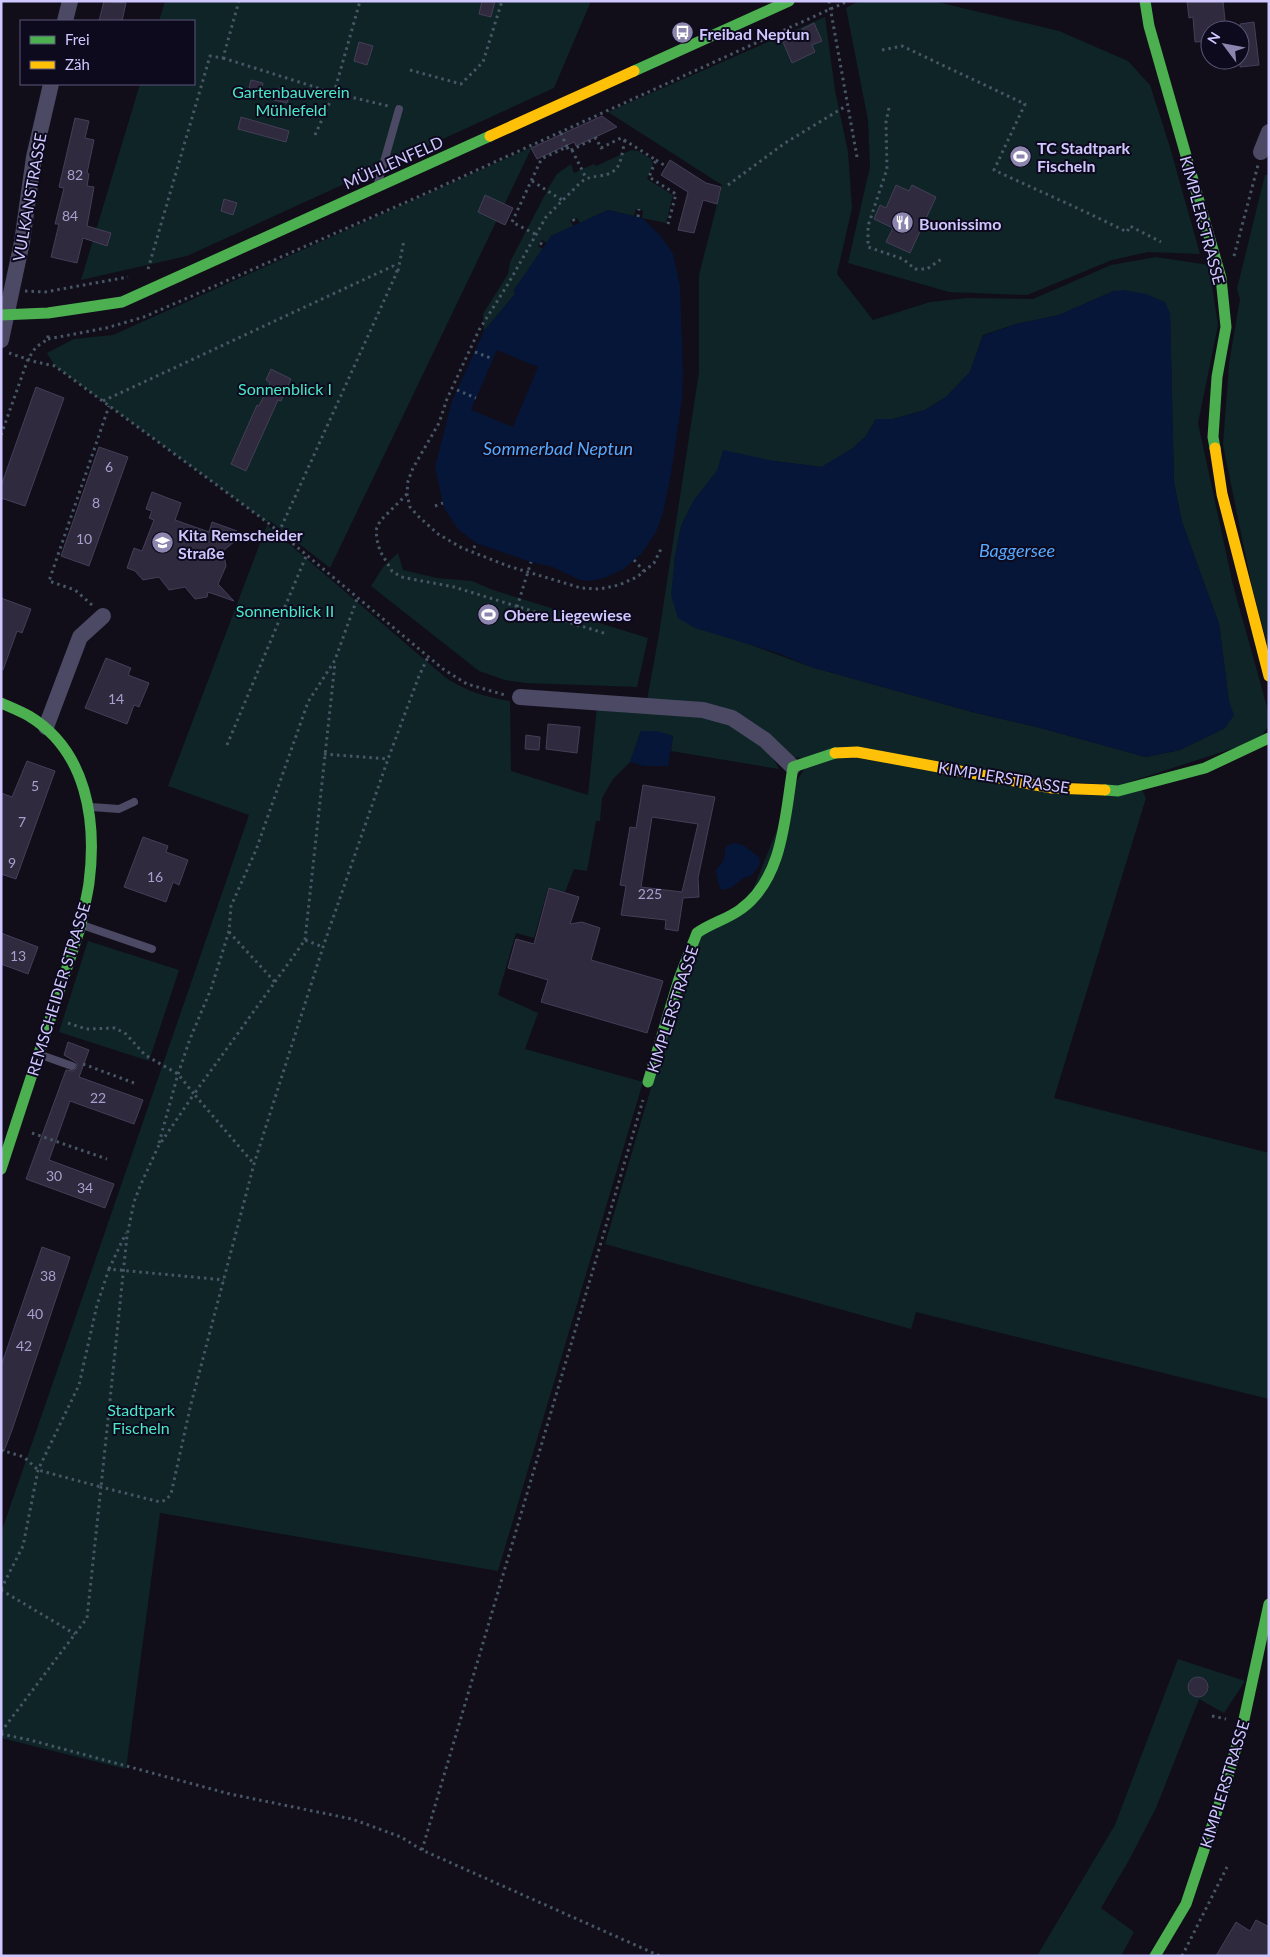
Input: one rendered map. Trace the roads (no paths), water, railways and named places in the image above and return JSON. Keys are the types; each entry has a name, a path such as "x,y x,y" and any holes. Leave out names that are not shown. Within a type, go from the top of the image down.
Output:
{"street":[{"path":"65,20 70,1"},
{"name":"MÜHLENFELD","path":"4,315 48,313 122,302 789,1"},
{"name":"KIMPLERSTRASSE","path":"1144,1 1149,26 1221,278 1226,327 1217,377 1213,437 1222,494 1269,676"},
{"name":"VULKANSTRASSE","path":"1,340 4,315 12,291 22,242 34,157 51,85"},
{"path":"1261,152 1269,132"},
{"path":"46,727 80,637 103,616"},
{"path":"520,697 703,710 732,718 765,740 793,767"},
{"name":"REMSCHEIDER STRASSE","path":"1,703 24,712 46,727 79,770 86,788 91,846 89,883 80,925 1,1169"},
{"name":"KIMPLERSTRASSE","path":"648,1082 679,979 697,933 742,908 756,896 770,875 778,846 793,767 834,753 857,752 1052,788 1118,790 1205,768 1269,738"},
{"name":"KIMPLERSTRASSE","path":"1155,1956 1186,1904 1223,1793 1243,1724 1269,1604"}],"lane":[{"path":"376,187 399,109"},
{"path":"88,807 118,809 134,802"},
{"path":"80,925 152,949"},
{"path":"39,1055 72,1066"}],"water":[{"name":"Sommerbad Neptun","path":"608,210 642,218 660,235 673,254 680,286 682,399 671,474 663,513 656,532 641,554 622,570 604,578 589,581 580,580 553,567 531,562 476,543 458,529 444,508 435,467 452,401 484,331 515,294 514,290 551,236"},
{"name":"Baggersee","path":"1124,290 1146,294 1165,302 1170,313 1174,483 1182,522 1219,624 1229,702 1234,715 1225,728 1180,750 1146,757 1037,727 976,713 811,667 778,653 695,628 678,618 671,595 681,526 694,500 717,471 723,450 774,461 822,467 853,448 866,436 876,419 893,419 925,410 946,397 970,372 983,336 1016,324 1059,315 1114,291"},
{"path":"641,731 657,731 673,736 668,766 644,766 630,762"},
{"path":"735,843 743,845 759,857 760,864 752,875 742,879 731,888 722,890 719,886 716,870 723,860 725,848"}],"place":[{"name":"Freibad Neptun","path":"683,33"},
{"name":"TC Stadtpark Fischeln","path":"1021,156"},
{"name":"Buonissimo","path":"903,223"},
{"name":"Kita Remscheider Straße","path":"162,543"},
{"name":"Obere Liegewiese","path":"488,614"}],"park label":[{"name":"Gartenbauverein Mühlefeld","path":"291,100"},
{"name":"Sonnenblick I","path":"285,388"},
{"name":"Sonnenblick II","path":"285,610"},
{"name":"Stadtpark Fischeln","path":"141,1418"}]}
